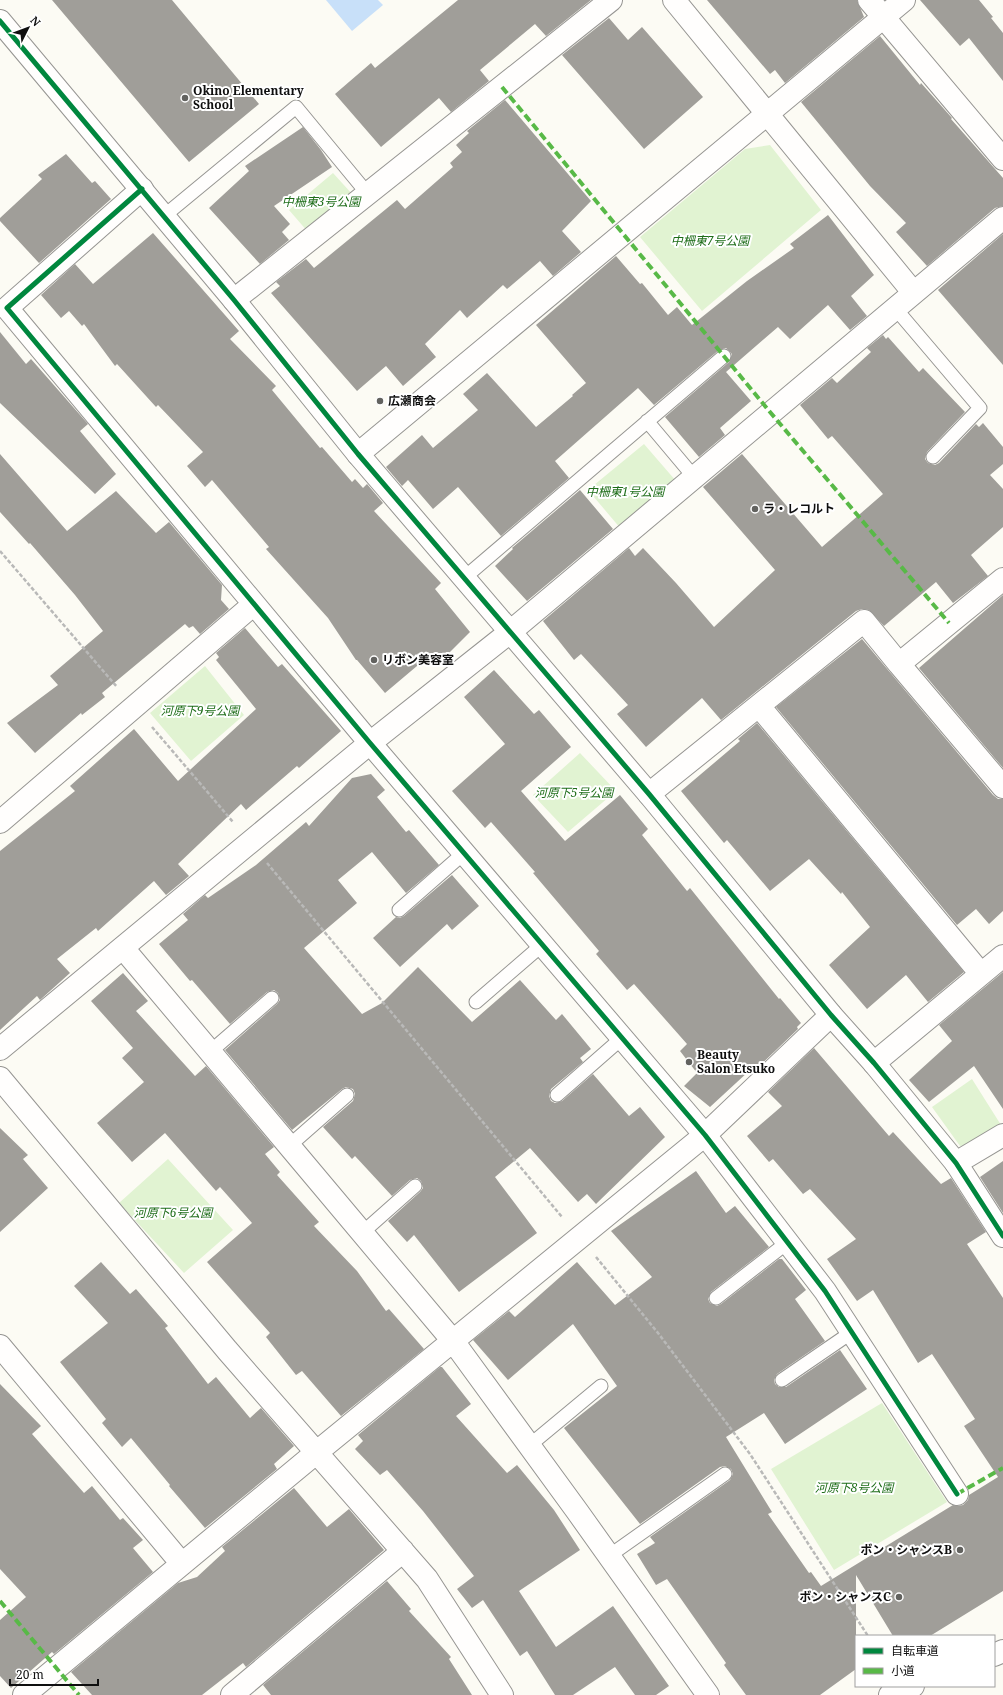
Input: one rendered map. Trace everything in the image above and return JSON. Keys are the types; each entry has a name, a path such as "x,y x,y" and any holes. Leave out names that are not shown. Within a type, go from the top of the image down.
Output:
{"street":[{"path":"234,300 611,0"},
{"path":"674,0 913,292"},
{"path":"869,0 1003,159"},
{"path":"358,454 904,0"},
{"path":"0,21 234,300 358,454 649,794 831,1015 874,1063 956,1163 1003,1236"},
{"path":"142,189 7,308 370,743 705,1135 825,1291 957,1494"},
{"path":"0,1049 370,743 510,632 913,292 1003,218"},
{"path":"899,664 1003,579"},
{"path":"0,822 254,604"},
{"path":"649,794 864,621 1003,787"},
{"path":"759,706 981,974"},
{"path":"123,948 453,1341 530,1445 708,1695"},
{"path":"874,1063 1003,956"},
{"path":"24,1695 317,1452 705,1135 831,1015"},
{"path":"0,1078 222,1344 427,1579 502,1695"},
{"path":"956,1163 1003,1135"},
{"path":"0,1346 182,1564"},
{"path":"232,1695 403,1551"},
{"path":"890,1695 910,1687"}],"lane":[{"path":"164,216 296,106 368,194"},
{"path":"895,308 980,408 933,457"},
{"path":"464,578 724,356"},
{"path":"647,421 694,477"},
{"path":"399,910 464,853"},
{"path":"476,1002 542,945"},
{"path":"210,1052 272,998"},
{"path":"557,1095 622,1038"},
{"path":"289,1146 347,1095"},
{"path":"362,1233 415,1186"},
{"path":"716,1298 788,1242"},
{"path":"782,1380 852,1332"},
{"path":"530,1445 601,1386"},
{"path":"609,1556 725,1474"}],"green space":[{"name":"中柵東7号公園","path":"770,145 821,210 702,311 640,237 745,149"},
{"name":"中柵東3号公園","path":"333,173 353,195 308,232 289,210"},
{"name":"中柵東1号公園","path":"644,444 676,481 621,529 588,490"},
{"name":"河原下9号公園","path":"205,666 244,715 191,761 150,713"},
{"name":"河原下5号公園","path":"580,753 616,791 568,832 533,795"},
{"path":"972,1079 1001,1125 975,1144 960,1146 932,1107"},
{"name":"河原下6号公園","path":"168,1159 233,1230 184,1273 119,1203"},
{"name":"河原下8号公園","path":"882,1403 947,1502 834,1570 771,1469"}],"water":[{"path":"326,0 378,0 383,5 352,31"}],"building":[{"path":"52,0 172,0 259,104 189,162"},
{"path":"458,0 591,0 546,36 535,24 480,70 489,81 451,112 439,98 381,147 335,94 371,63 375,68"},
{"path":"707,0 857,0 864,17 785,83 775,70 770,74"},
{"path":"920,0 979,0 993,17 991,18 1003,33 1003,81 969,38 960,46"},
{"path":"609,18 628,40 642,27 703,97 644,149 562,55"},
{"path":"880,36 920,85 921,83 1003,178 1003,206 995,208 927,266 896,232 906,223 870,186 801,102"},
{"path":"505,100 591,201 562,231 581,252 553,276 540,261 507,289 503,285 467,318 460,310 425,344 436,357 403,386 386,366 357,391 271,293 280,286 276,282 306,259 314,268 397,200 405,209 453,167 450,163 462,152 456,145 469,133 467,131"},
{"path":"303,127 332,167 274,206 290,224 282,232 289,240 260,264 209,208 249,171 245,166"},
{"path":"66,154 92,183 95,181 111,199 39,263 0,221 0,218 42,179 38,175"},
{"path":"828,215 874,275 851,296 867,316 850,330 828,305 790,339 778,327 726,372 751,401 720,428 725,435 699,457 665,417 729,362 732,354 726,348 719,350 654,405 638,388 555,461 569,478 501,536 458,487 433,509 408,480 402,486 386,467 422,435 433,448 478,410 463,394 487,373 536,427 573,396 572,395 586,383 536,325 616,256 640,284 642,283 668,315 677,307 692,325 747,281 794,248 790,244"},
{"path":"153,233 239,331 230,339 276,386 272,390 320,448 322,447 352,482 355,479 363,488 367,484 383,503 374,511 441,583 435,589 470,632 448,654 447,652 436,661 430,655 385,693 356,660 328,618 266,549 269,547 212,480 205,487 187,466 203,452 158,405 156,407 117,364 115,366 84,324 82,326 69,311 61,318 41,295 75,264 93,284"},
{"path":"1003,234 1003,365 938,290"},
{"path":"0,332 26,364 31,359 88,424 80,431 116,474 95,494 0,403"},
{"path":"883,335 886,339 888,337 919,372 923,368 965,412 927,452 925,459 928,463 935,465 939,463 976,424 979,427 983,423 1003,447 1003,464 990,475 1003,489 1003,527 971,555 988,576 953,603 936,582 884,626 869,610 862,609 856,611 721,720 702,698 646,747 617,714 628,705 581,654 574,660 543,621 629,548 635,556 643,548 714,627 775,570 703,487 742,454 822,547 883,494 832,436 828,439 800,405 832,378 837,383 871,352 867,348"},
{"path":"0,454 67,531 116,491 156,533 169,522 222,585 221,600 229,609 200,634 193,626 189,628 185,624 102,693 105,697 82,715 81,713 35,753 7,723 58,685 50,676 103,631 75,595 30,543 29,544 0,512"},
{"path":"580,490 613,529 527,601 495,566 513,549 512,548"},
{"path":"1003,595 1003,768 919,668"},
{"path":"245,628 278,667 282,664 341,731 299,768 297,766 246,810 241,804 178,864 189,876 166,895 154,881 98,931 96,928 57,959 70,973 40,1000 37,996 0,1030 0,851 75,791 70,786 134,729 178,781 256,709 216,660 219,657 216,653"},
{"path":"862,639 993,795 998,799 1003,799 1003,911 989,924 976,909 957,925 776,707"},
{"path":"494,670 534,714 539,710 571,747 521,791 565,841 620,795 648,829 642,835 687,891 690,888 779,999 780,998 801,1023 797,1027 798,1029 751,1074 749,1071 710,1107 684,1086 697,1073 680,1051 687,1044 634,984 627,990 596,954 599,951 533,873 535,872 491,822 485,828 452,791 505,744 464,697"},
{"path":"757,723 964,972 928,1002 906,975 867,1009 829,965 870,927 842,892 841,894 809,859 770,891 727,840 724,843 681,791 740,741 738,739"},
{"path":"371,774 385,790 377,797 406,832 409,830 439,865 406,893 372,852 338,880 357,903 304,948 362,1014 382,1003 418,967 472,1022 520,980 556,1020 562,1014 591,1049 580,1058 583,1062 551,1089 549,1096 551,1101 555,1103 562,1101 593,1074 629,1116 640,1107 665,1137 596,1204 587,1194 578,1202 530,1148 495,1177 537,1233 459,1292 414,1235 407,1242 388,1221 420,1192 423,1188 421,1181 417,1178 410,1180 392,1196 355,1156 352,1159 323,1127 353,1101 355,1094 353,1089 346,1087 342,1089 292,1130 225,1050 277,1004 280,1000 278,993 274,990 267,992 230,1024 192,980 190,981 159,944 188,920 183,914 205,895 208,898 256,865 306,822 309,826 352,778"},
{"path":"452,875 479,906 452,930 447,924 400,967 373,938 396,917 400,918 404,916"},
{"path":"1003,972 1003,1109 974,1066 929,1102 909,1080 952,1041 939,1025"},
{"path":"123,973 148,1001 136,1011 195,1076 206,1066 274,1147 265,1154 280,1172 277,1175 319,1222 314,1226 357,1271 386,1311 389,1309 424,1349 341,1416 302,1371 296,1375 266,1337 270,1333 207,1262 252,1223 220,1187 216,1191 165,1133 132,1162 97,1123 144,1082 122,1058 133,1048 91,1001"},
{"path":"814,1048 889,1136 893,1132 941,1184 951,1178 986,1232 967,1244 1003,1298 1003,1591 932,1635 892,1635 856,1575 855,1670 820,1695 746,1695 724,1665 726,1663 667,1579 656,1585 637,1554 655,1543 650,1537 730,1480 733,1474 731,1469 725,1466 720,1467 640,1524 564,1428 617,1386 573,1324 508,1380 473,1340 509,1311 515,1317 577,1262 615,1305 652,1277 611,1231 696,1171 726,1213 735,1206 769,1247 711,1292 708,1299 710,1303 717,1306 721,1304 779,1259 782,1259 806,1290 795,1299 825,1341 777,1374 774,1380 775,1384 779,1387 786,1387 840,1350 867,1389 785,1444 764,1413 726,1437 772,1512 768,1514 809,1573 811,1572 821,1586 953,1505 963,1505 968,1500 969,1495 998,1477 964,1426 975,1419 932,1354 918,1363 873,1290 857,1301 827,1259 856,1239 810,1189 803,1194 773,1159 769,1162 747,1136 782,1106 768,1092"},
{"path":"0,1128 28,1155 23,1159 48,1188 0,1232"},
{"path":"1003,1161 1003,1213 980,1177"},
{"path":"101,1262 130,1294 136,1289 168,1326 165,1328 208,1384 216,1377 250,1418 261,1408 294,1446 274,1464 277,1469 205,1528 131,1438 122,1447 102,1423 106,1419 60,1362 108,1323 74,1286"},
{"path":"440,1367 442,1367 471,1404 456,1416 507,1473 517,1465 554,1510 580,1550 519,1591 556,1647 613,1606 669,1686 656,1695 635,1695 615,1667 573,1695 555,1695 527,1651 520,1656 483,1600 472,1608 457,1589 474,1576 423,1511 387,1470 380,1475 355,1449 363,1441 358,1435"},
{"path":"0,1384 41,1426 32,1434 84,1493 92,1486 120,1520 123,1518 143,1540 133,1548 153,1572 54,1654 52,1652 11,1688 0,1676 0,1620 26,1597 0,1569"},
{"path":"294,1488 327,1527 349,1509 384,1550 246,1667 243,1663 202,1695 92,1695 71,1672 178,1583 197,1577 225,1551 222,1547"},
{"path":"387,1581 411,1609 409,1611 451,1657 449,1659 472,1695 271,1695 263,1685"}],"marked path":[{"path":"502,87 770,412 949,623"},
{"path":"957,1494 1003,1468"},
{"path":"0,1601 79,1695"}],"cycle path":[{"path":"0,21 234,300 358,454 649,794 831,1015 874,1063 956,1163 1003,1236"},
{"path":"142,189 7,308 370,743 705,1135 825,1291 957,1494"}],"place":[{"name":"Okino Elementary School","path":"185,98"},
{"name":"広瀬商会","path":"380,401"},
{"name":"ラ・レコルト","path":"755,509"},
{"name":"リボン美容室","path":"374,660"},
{"name":"Beauty Salon Etsuko","path":"689,1062"},
{"name":"ボン・シャンスB","path":"960,1550"},
{"name":"ボン・シャンスC","path":"899,1597"}]}
